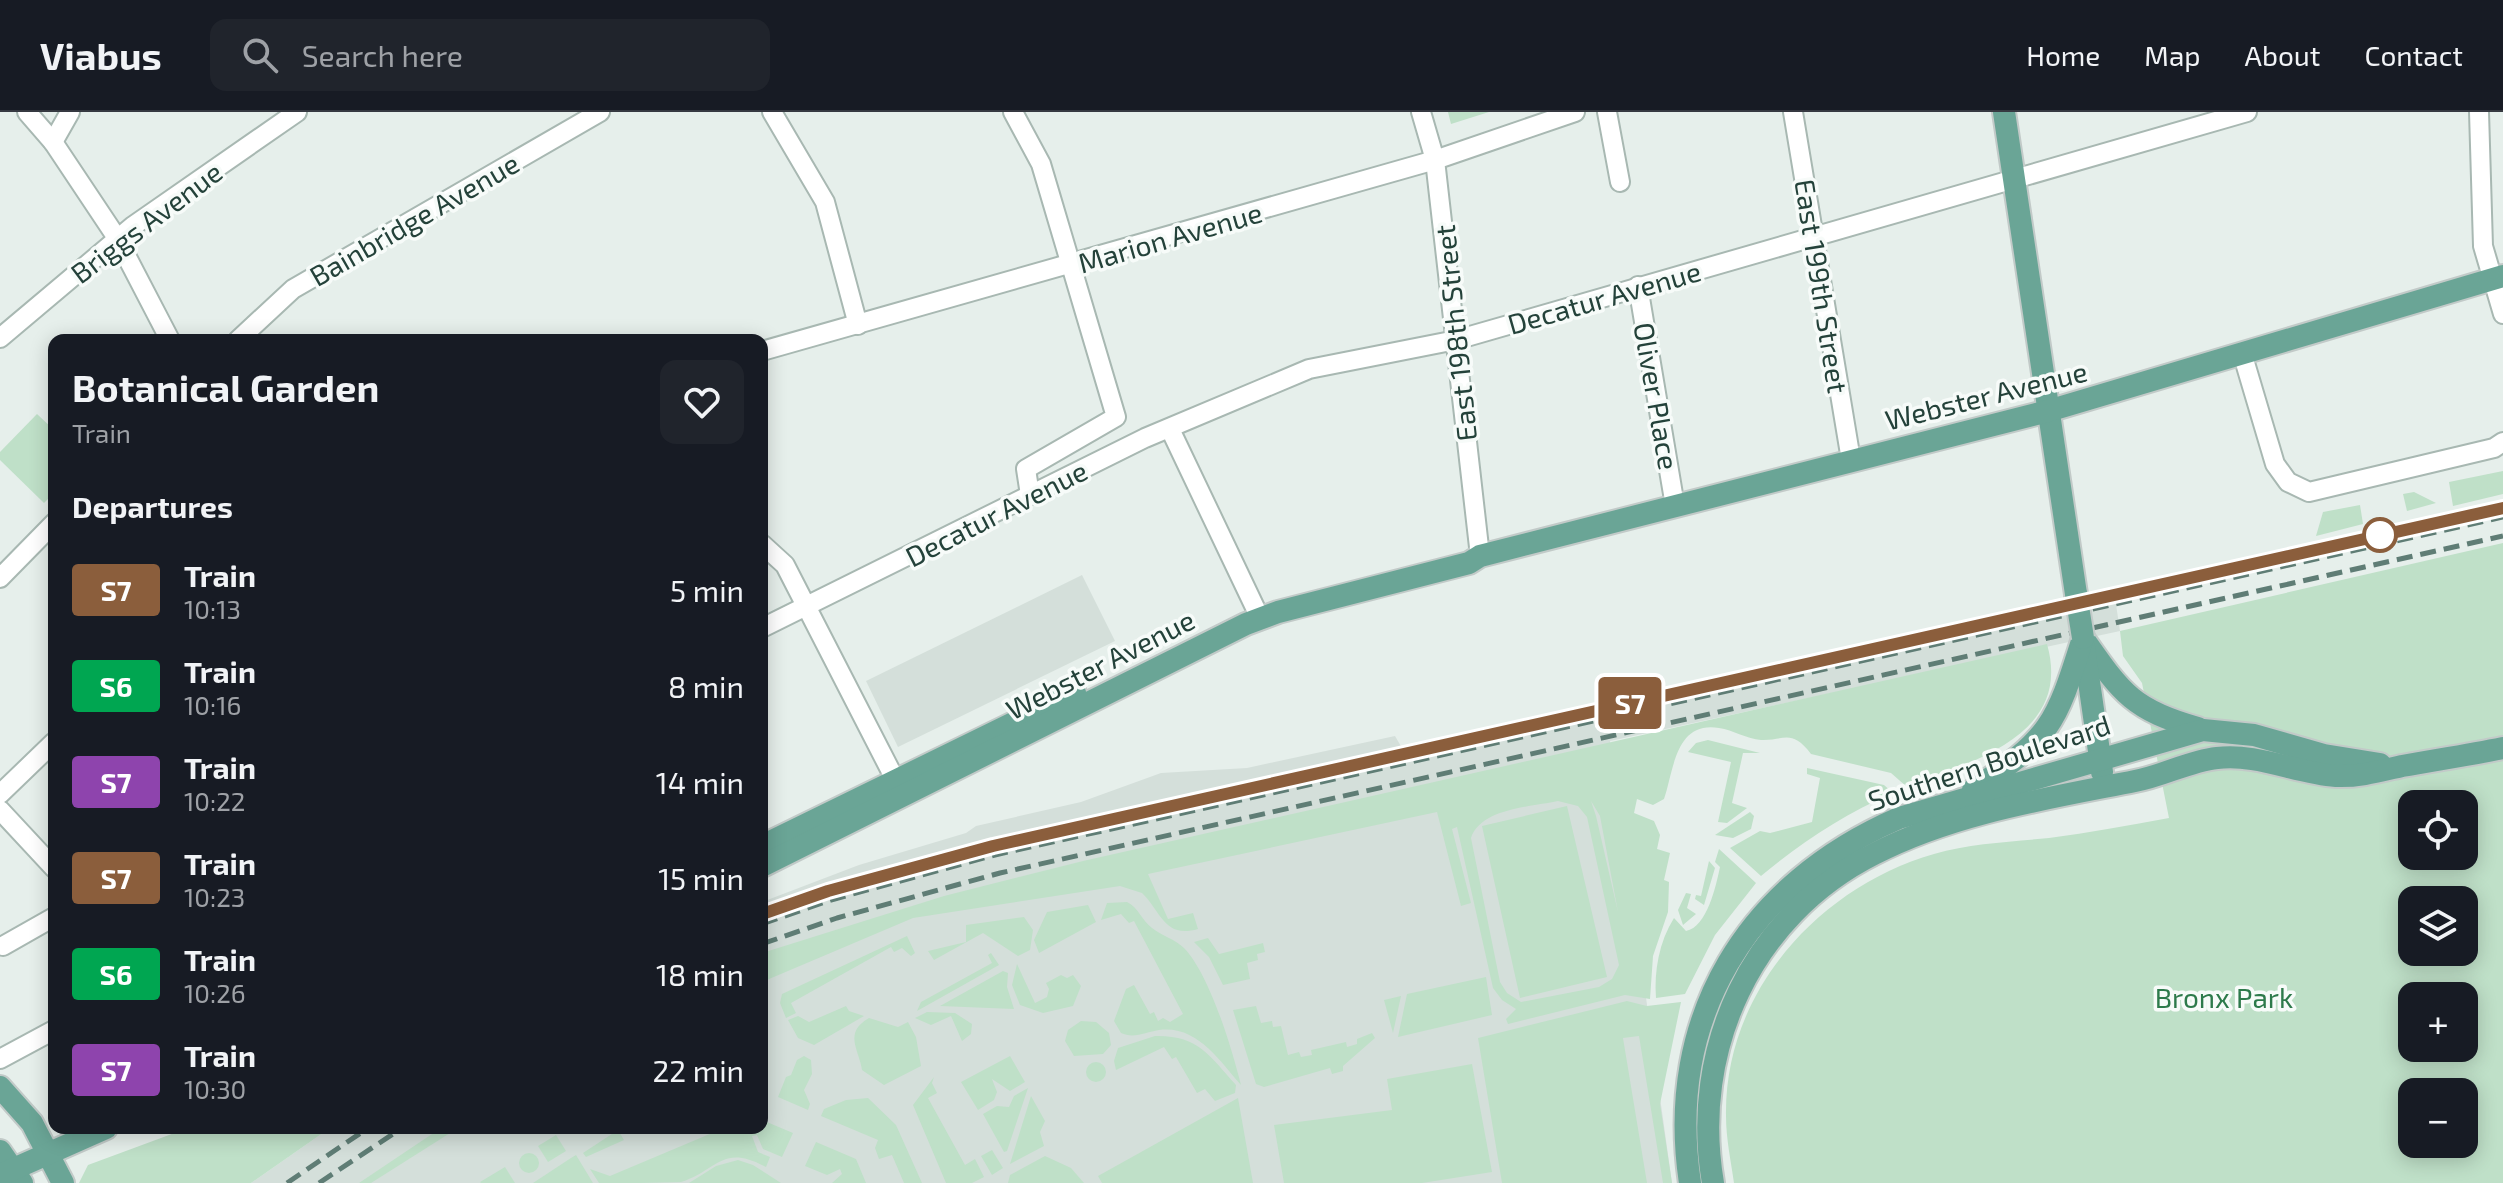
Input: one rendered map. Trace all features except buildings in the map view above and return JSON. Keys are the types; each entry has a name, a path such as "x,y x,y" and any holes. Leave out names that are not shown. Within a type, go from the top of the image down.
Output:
{"main road":[{"path":"2004,112 2104,785"},
{"name":"Webster Avenue","path":"768,863 899,788 1256,611 1469,563 1480,556 2048,411 2243,356 2497,278"},
{"path":"2083,638 2132,702 2168,720 2203,730"},
{"path":"1957,801 2024,755 2046,731 2063,702 2083,638"},
{"name":"Southern Boulevard","path":"1690,1183 1684,1124 1689,1070 1704,1011 1746,934 1780,895 1828,855 1899,818 2203,730 2254,735 2333,757 2401,767"},
{"name":"Southern Boulevard","path":"1713,1183 1707,1107 1710,1079 1724,1022 1758,958 1805,901 1850,867 1903,841 2104,785 2136,781 2224,757 2338,776 2503,748"},
{"name":"Webster Avenue","path":"768,843 899,788"},
{"path":"0,1087 32,1123 63,1183"},
{"path":"9,1169 91,1134"}],"street":[{"path":"27,112 53,142 117,238 167,334"},
{"path":"53,142 70,112"},
{"name":"Briggs Avenue","path":"0,338 117,238 297,112"},
{"name":"Bainbridge Avenue","path":"244,334 293,289 600,112"},
{"path":"772,112 825,202 858,325"},
{"name":"East 198th Street","path":"1421,112 1435,160 1480,556"},
{"name":"Marion Avenue","path":"768,349 1071,266 1435,160 1575,112"},
{"path":"1607,112 1620,182"},
{"name":"East 199th Street","path":"1793,112 1851,460"},
{"name":"Decatur Avenue","path":"768,625 1030,495 1170,429 1309,369 1456,340 2247,112"},
{"path":"2479,112 2483,246 2497,278 2503,314"},
{"path":"1021,115 1041,164 1116,417 1026,469 1030,495"},
{"name":"Oliver Place","path":"1638,286 1675,506"},
{"path":"2243,356 2272,457 2283,477 2295,487 2318,492 2494,448 2503,442"},
{"path":"1170,429 1256,611"},
{"path":"0,578 48,529"},
{"path":"768,549 785,565 899,788"},
{"path":"0,794 48,748"},
{"path":"0,810 48,862"},
{"path":"3,946 48,920"},
{"path":"0,1059 48,1033"}],"shaded area":[{"path":"1082,575 1115,641 898,747 866,681"},
{"path":"2114,591 2120,631 1610,741 1672,1183 251,1183 321,1134 768,1134 768,900 859,865 966,833 976,826 1081,802 1161,773 1247,768 1395,736 1402,748"}],"green space":[{"path":"1448,112 1489,112 1451,124"},
{"path":"37,414 48,424 48,499 44,503 0,460 0,452"},
{"path":"2503,471 2503,494 2453,506 2449,482"},
{"path":"2414,492 2436,503 2407,511 2403,494"},
{"path":"2360,505 2363,524 2316,536 2323,512"},
{"name":"Bronx Park","path":"2503,543 2503,1183 1734,1183 1726,1116 1730,1070 1741,1027 1761,987 1786,951 1817,919 1853,891 1892,870 1934,854 2169,818 2142,683 2123,656 2120,631"},
{"path":"2047,644 2051,675 2045,702 2031,723 1987,755 1907,787 1891,773 1811,754 1792,738 1756,739 1719,728 1693,732 1679,750 1664,799 1653,805 1637,799 1634,813 1654,821 1660,835 1657,849 1670,853 1664,880 1669,882 1668,912 1653,956 1650,999 1625,995 1508,1024 1506,1019 1516,1009 1502,1000 1493,988 1457,827 1452,829 1471,903 1461,906 1437,812 1148,874 1168,919 1193,913 1198,929 1187,931 1170,927 1142,893 1120,886 913,918 768,979 768,951 944,896 1083,861","holes":["1558,801 1578,806 1587,817 1619,965 1612,979 1599,987 1521,1002 1507,993 1500,982 1471,838 1485,820 1508,810","1591,801 1600,816 1618,912"]},
{"path":"1708,740 1760,753 1743,753 1732,803 1747,808 1727,823 1718,822 1731,762 1688,752 1696,743"},
{"path":"1807,768 1884,785 1893,793 1824,830 1761,876 1730,848 1760,831 1770,833 1812,822 1820,778 1807,774"},
{"path":"1567,806 1607,977 1520,998 1482,826"},
{"path":"1750,812 1754,816 1751,829 1733,838 1715,835"},
{"path":"1719,849 1756,883 1715,935 1685,994 1656,998 1657,967 1665,937 1674,918 1686,931 1700,922 1705,914 1720,867 1715,862"},
{"path":"1709,861 1715,868 1704,905 1695,899 1696,895 1701,896"},
{"path":"1686,893 1691,894 1687,908 1696,914 1683,925 1678,910"},
{"path":"1127,902 1149,925 1184,948 1194,960 1219,1013 1241,1085 1206,1046 1185,1033 1159,1030 1135,1035 1121,1033 1114,1021 1126,989 1134,985 1150,1014 1154,1012 1158,1021 1163,1018 1170,1022 1183,1014 1134,921 1129,923 1121,914 1101,920 1107,903"},
{"path":"1088,905 1096,922 1039,953 1034,940 1047,912"},
{"path":"1024,917 1033,930 1030,950 1018,956 983,933 934,960 928,951 966,942 966,925"},
{"path":"907,936 915,953 911,956 902,948 894,952 891,947 791,1003 796,1013 786,1018 780,1003 782,994"},
{"path":"1208,938 1219,954 1263,943 1265,952 1257,954 1258,960 1247,963 1250,979 1223,985 1209,957 1194,942"},
{"path":"991,953 999,965 917,1011 921,1002 992,963 988,955"},
{"path":"1017,964 1035,1003 1047,997 1049,989 1046,983 1061,975 1067,978 1073,975 1081,986 1073,1006 1043,1013 1020,1005 1012,985"},
{"path":"1003,971 1008,973 1007,987 1014,1009 940,1006"},
{"path":"1486,977 1492,1015 1398,1037 1407,994"},
{"path":"1401,996 1393,1033 1384,1000"},
{"path":"1627,1001 1647,1006 1681,1002 1660,1104 1672,1183 1663,1183 1639,1036 1623,1038 1647,1183 1502,1183 1478,1038"},
{"path":"846,1006 849,1011 864,1016 814,1045 798,1038 788,1020 798,1016 809,1022"},
{"path":"1256,1006 1261,1023 1272,1021 1273,1027 1281,1026 1288,1055 1299,1052 1301,1057 1312,1055 1311,1050 1346,1042 1347,1047 1372,1033 1375,1038 1343,1066 1343,1071 1332,1074 1330,1068 1264,1087 1256,1084 1233,1010"},
{"path":"927,1012 955,1013 972,1024 971,1034 962,1041 951,1016 931,1025 915,1018"},
{"path":"869,1018 898,1027 908,1022 916,1037 921,1066 884,1085 862,1070 855,1036 861,1024"},
{"path":"1081,1021 1096,1022 1109,1033 1111,1045 1103,1054 1074,1056 1065,1041 1068,1030"},
{"path":"1155,1036 1182,1039 1202,1049 1236,1085 1235,1093 1215,1101 1205,1089 1197,1093 1176,1057 1172,1059 1164,1047 1116,1070 1114,1061 1118,1048"},
{"path":"804,1056 811,1060 812,1074 804,1090 810,1104 808,1110 778,1097 786,1077 791,1075 797,1060"},
{"path":"1010,1056 1025,1082 1010,1091 992,1079 997,1092 994,1100 978,1110 961,1082"},
{"path":"1096,1062 1103,1065 1106,1072 1103,1079 1096,1082 1089,1079 1086,1072 1089,1065"},
{"path":"1472,1064 1492,1172 1422,1183 1284,1183 1274,1125 1392,1110 1387,1079"},
{"path":"934,1077 932,1083 937,1093 928,1098 965,1165 975,1159 984,1177 972,1183 946,1183 913,1105"},
{"path":"1028,1088 1007,1151 1004,1152 983,1114 997,1106 1009,1107 1014,1096"},
{"path":"1031,1096 1045,1121 1040,1132 1044,1146 1010,1164"},
{"path":"868,1098 896,1125 922,1183 904,1183 892,1155 879,1159 875,1148 878,1140 821,1116 824,1109 846,1100"},
{"path":"1238,1098 1253,1183 1102,1183 1098,1176"},
{"path":"768,1123 793,1133 782,1157 763,1149 757,1135 752,1136 758,1152 770,1157 766,1167 751,1160 730,1158 681,1182 651,1183 599,1183 590,1169 610,1176 710,1134 768,1134"},
{"path":"172,1134 321,1134 251,1183 79,1183 88,1165"},
{"path":"432,1134 449,1134 371,1183 359,1183"},
{"path":"612,1134 620,1134 624,1140 586,1157 583,1153"},
{"path":"556,1135 566,1151 548,1162 538,1146"},
{"path":"816,1142 856,1159 866,1183 832,1183 842,1174 840,1169 827,1175 805,1166"},
{"path":"992,1150 1003,1168 992,1175 981,1156"},
{"path":"529,1153 536,1156 539,1163 536,1170 529,1173 522,1170 519,1163 522,1156"},
{"path":"576,1155 593,1183 533,1183 571,1158"},
{"path":"1045,1156 1071,1168 1084,1183 1008,1183 1010,1175"},
{"path":"738,1160 753,1165 781,1183 689,1183 716,1166"},
{"path":"505,1167 515,1183 480,1182"}],"railway":[{"path":"768,922 831,900 995,855 2503,517"},
{"path":"768,942 837,918 1000,873 2503,536"},
{"path":"287,1183 359,1134"},
{"path":"319,1183 393,1134"}],"train":[{"name":"S7","path":"768,912 828,891 993,846 2503,508"}]}
